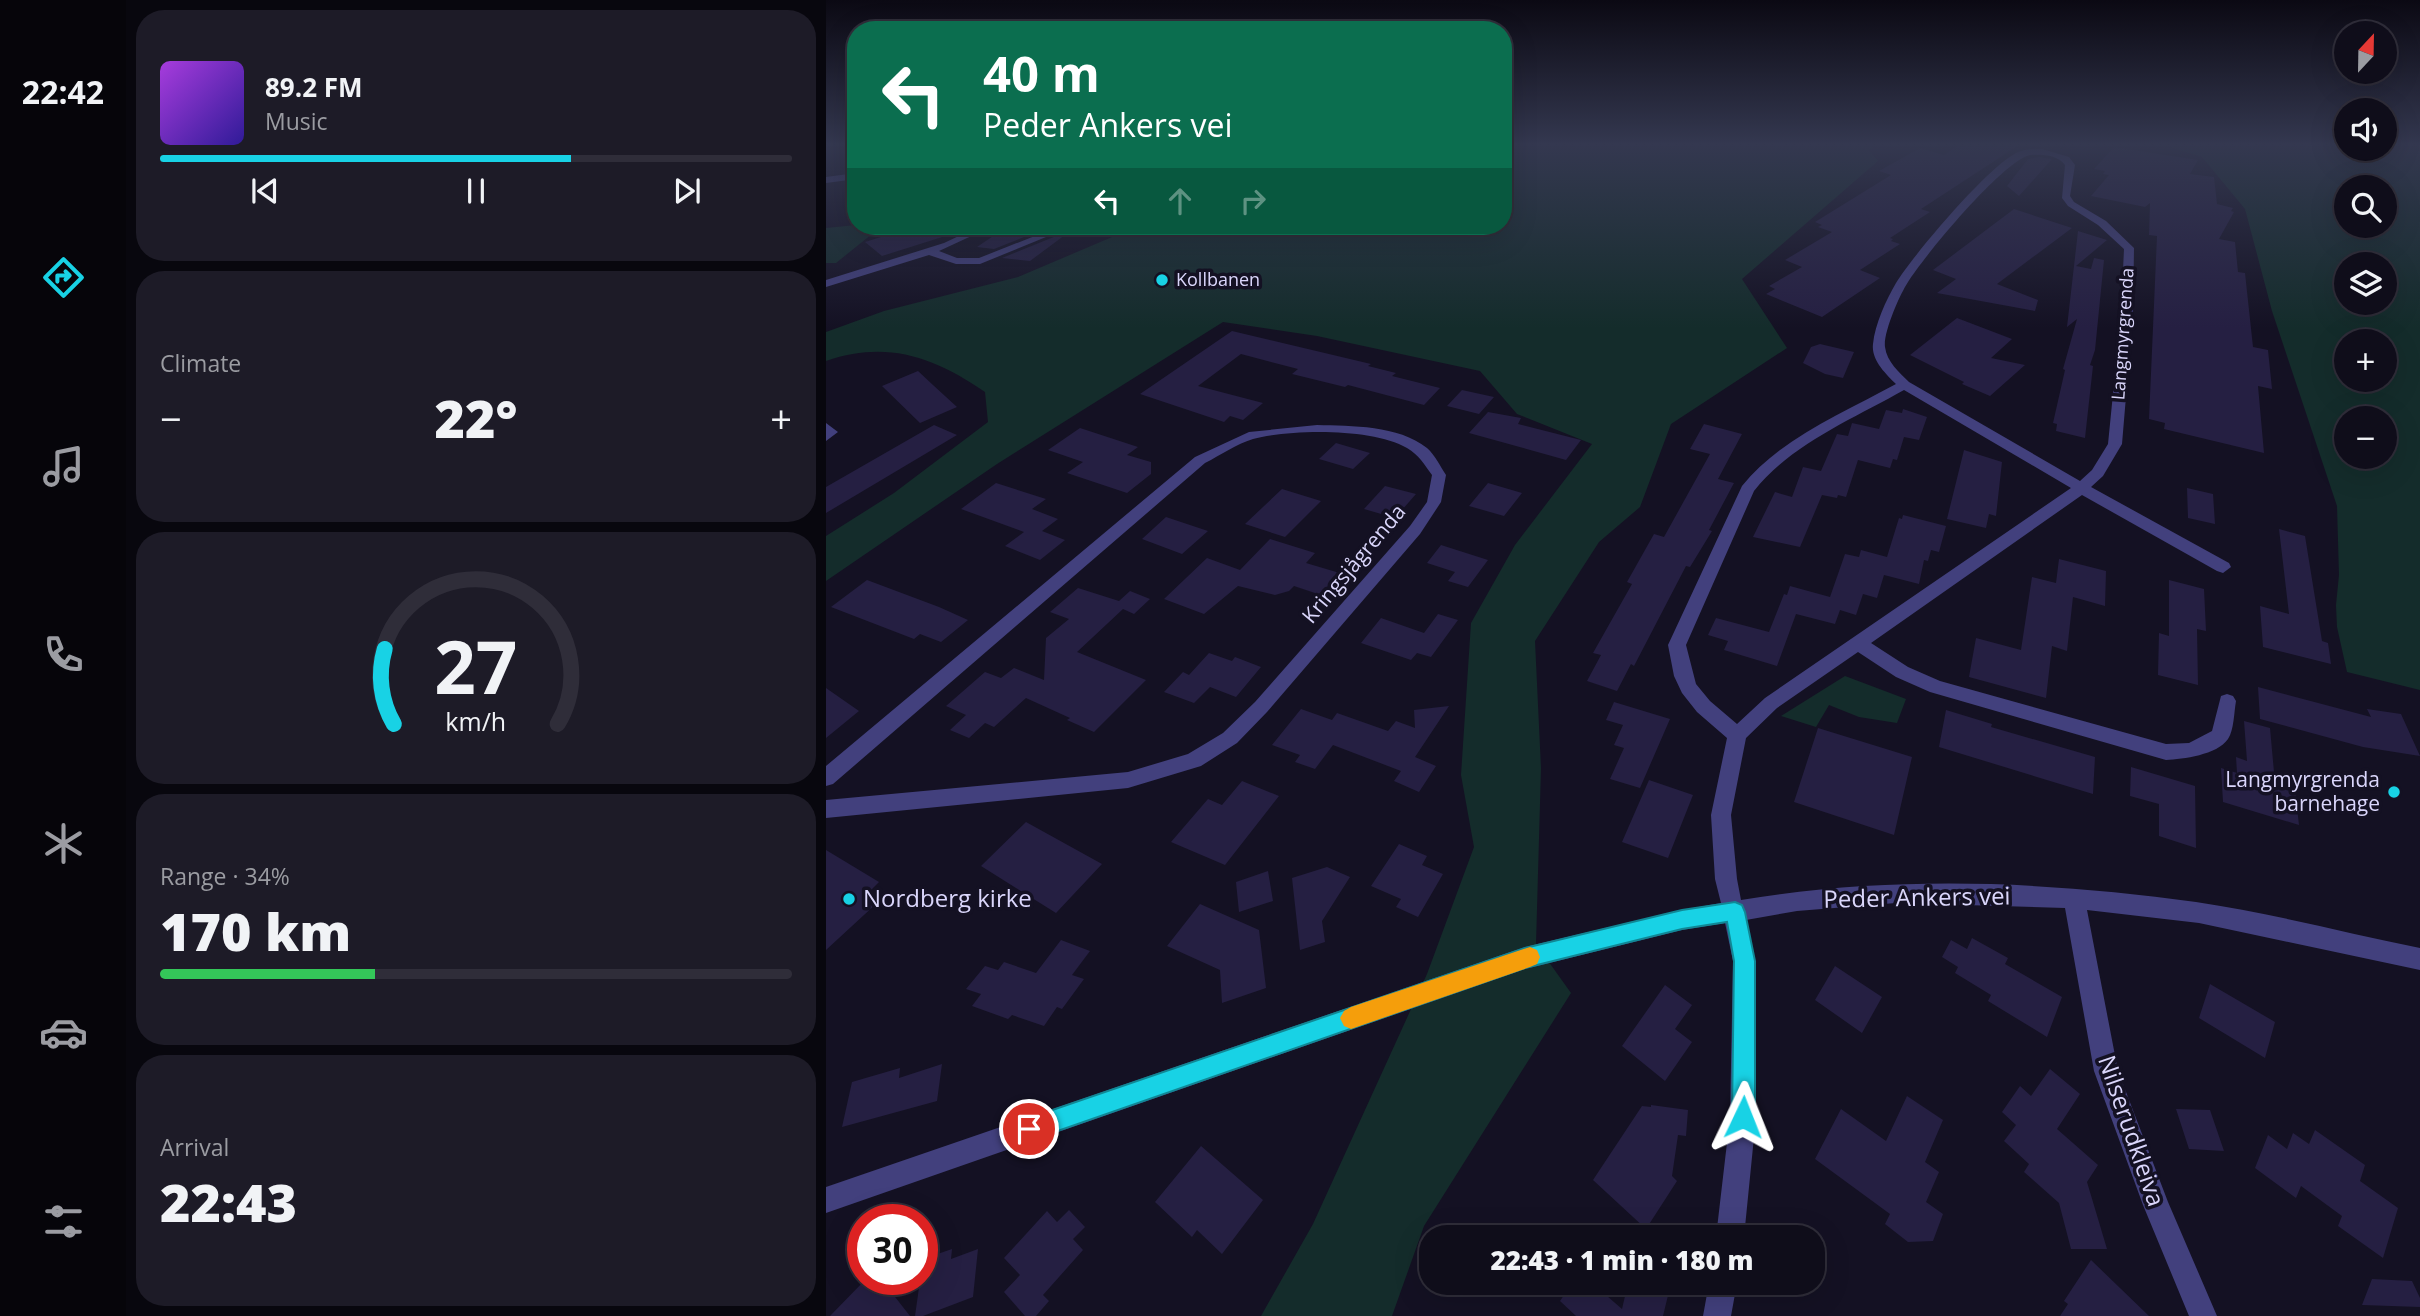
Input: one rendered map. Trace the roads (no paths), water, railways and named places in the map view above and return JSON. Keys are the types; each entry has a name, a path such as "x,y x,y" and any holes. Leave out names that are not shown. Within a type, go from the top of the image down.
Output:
{"street":[{"name":"Langmyrgrenda","path":"1970,204 1916,261 1901,284 1878,346 1885,365 1904,385 2223,567"},
{"name":"Langmyrgrenda","path":"1737,736 1772,703 2081,488 2098,473 2115,444 2127,313 2129,247 2102,223 2072,204"},
{"path":"826,284 929,251 967,235"},
{"path":"929,251 956,261 980,261 1045,235"},
{"path":"1731,1225 1743,1117 1746,1033 1744,961 1726,879 1721,815 1737,736 1690,696 1678,666 1677,645 1747,489 1760,473 1781,454 1904,385"},
{"path":"826,427 831,432 826,437"},
{"name":"Kringsjågrenda","path":"826,778 1199,460 1253,435 1313,429 1357,430 1396,437 1423,452 1438,475 1434,502 1415,530 1261,707 1230,738 1194,760 1128,780 826,809"},
{"path":"1858,643 1902,672 1936,687 2166,752 2191,751 2220,736 2227,701"},
{"name":"Peder Ankers vei","path":"826,1200 1525,958 1682,920 1797,901 1896,893 2074,898 2199,913 2420,960"},
{"name":"Nilserudkleiva","path":"2074,898 2106,1071 2156,1205 2203,1316"},
{"path":"1717,1316 1721,1295"}],"place":[{"name":"Kollbanen","path":"1162,280"},
{"name":"Langmyrgrenda barnehage","path":"2394,792"},
{"name":"Nordberg kirke","path":"849,899"}]}
